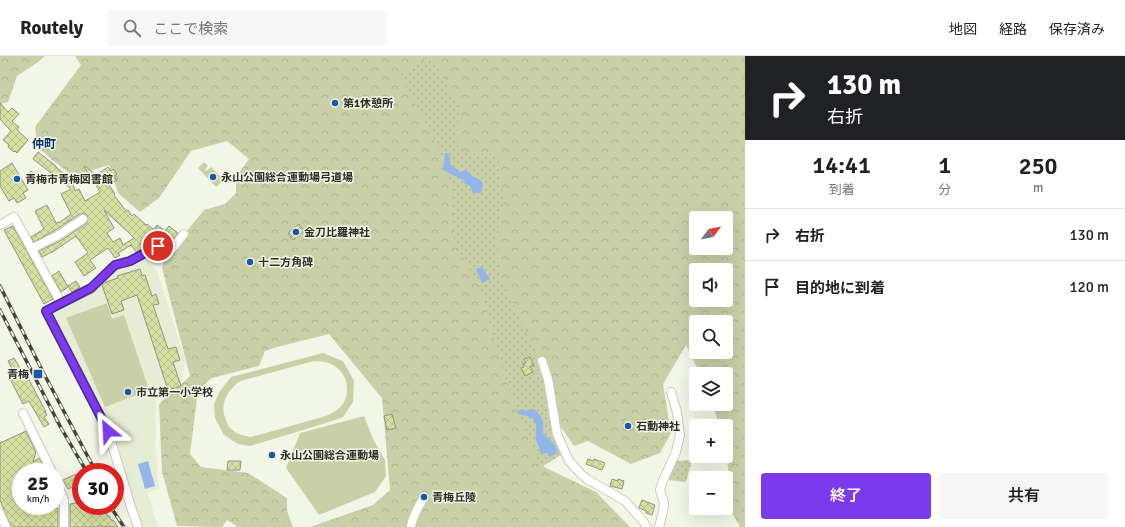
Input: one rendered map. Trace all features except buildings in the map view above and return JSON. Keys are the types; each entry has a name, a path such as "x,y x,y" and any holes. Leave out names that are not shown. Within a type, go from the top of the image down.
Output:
{"street":[{"path":"0,225 14,218 60,303"},
{"path":"31,249 57,236 83,219"},
{"path":"138,527 108,431 46,311 91,288 115,265 130,261 158,246 172,249 184,234"},
{"path":"542,361 552,396 554,421 557,434 569,461 580,474 587,479 625,501 647,527"},
{"path":"659,527 664,503 660,490 676,452 680,435 677,412 672,392"},
{"path":"23,413 48,463"},
{"path":"411,527 414,515 423,499"},
{"path":"64,500 64,527"},
{"path":"0,513 6,527"}],"shaded area":[{"name":"市立第一小学校","path":"141,258 157,271 185,360 181,386 155,396 155,443 159,489 147,492 158,527 141,527 124,472 124,463 121,463 111,430 46,311 91,289 115,265"}],"green space":[{"path":"0,56 45,56 17,76 8,102 0,104"},
{"path":"75,56 745,56 745,527 740,527 733,515 733,471 729,471 727,463 733,463 733,419 717,419 715,411 733,411 733,367 697,367 693,359 733,359 733,315 689,315 689,351 686,345 663,384 671,433 660,453 631,464 588,441 574,446 552,414 489,291 504,374 544,467 596,492 630,527 310,527 373,505 390,490 382,398 329,334 265,351 259,366 212,378 198,390 190,454 201,467 248,473 287,498 287,511 293,527 238,527 227,520 222,527 177,526 162,472 159,404 190,376 162,268 166,256 204,210 225,204 236,193 236,177 249,159 227,141 191,151 159,198 140,212 118,193 109,165 73,176 38,147 35,127 81,65"},
{"path":"430,56 459,106 457,145 468,154 497,154 504,199 496,237 500,276 538,356 552,414 569,450 540,468 504,374 482,294 454,240 452,186 432,134 400,75"},
{"name":"永山公園総合運動場弓道場","path":"204,162 208,166 205,170 206,171 211,167 224,180 216,187 198,168"},
{"path":"107,303 112,319 124,315 149,390 105,407 66,318"},
{"path":"323,353 343,361 354,381 353,402 343,417 250,446 238,444 224,435 215,418 214,404 220,391 231,377","holes":["314,361 327,362 339,369 345,378 347,383 347,394 344,403 337,410 326,416 251,437 237,433 229,427 224,414 224,403 231,389 240,381"]},
{"path":"364,416 373,439 385,460 386,476 375,492 319,515 286,468 300,433"},
{"path":"689,460 689,463 691,463 686,482 667,480 675,461"}],"water":[{"path":"445,153 448,153 450,158 449,163 460,172 466,170 474,177 482,181 483,184 481,193 473,193 470,186 465,184 463,180 443,170"},
{"path":"482,267 490,279 482,283 476,269"},
{"path":"521,409 526,411 533,409 541,416 543,422 543,433 552,442 558,452 550,457 547,453 540,453 536,439 536,426 534,420 519,414 518,411"},
{"path":"148,461 155,486 145,489 138,464"}],"railway":[{"path":"0,286 91,463"},
{"path":"0,310 60,426 82,463"},
{"path":"116,515 124,527"}],"place":[{"name":"第1休憩所","path":"335,103"},
{"name":"永山公園総合運動場弓道場","path":"213,177"},
{"name":"青梅市青梅図書館","path":"17,179"},
{"name":"金刀比羅神社","path":"296,232"},
{"name":"十二方角碑","path":"250,262"},
{"name":"青梅","path":"38,374"},
{"name":"市立第一小学校","path":"128,392"},
{"name":"石動神社","path":"628,426"},
{"name":"永山公園総合運動場","path":"272,455"},
{"name":"青梅丘陵","path":"424,497"}],"district":[{"name":"仲町","path":"44,144"}],"route":[{"path":"108,431 46,311 91,288 115,265 130,261 158,246"}]}
